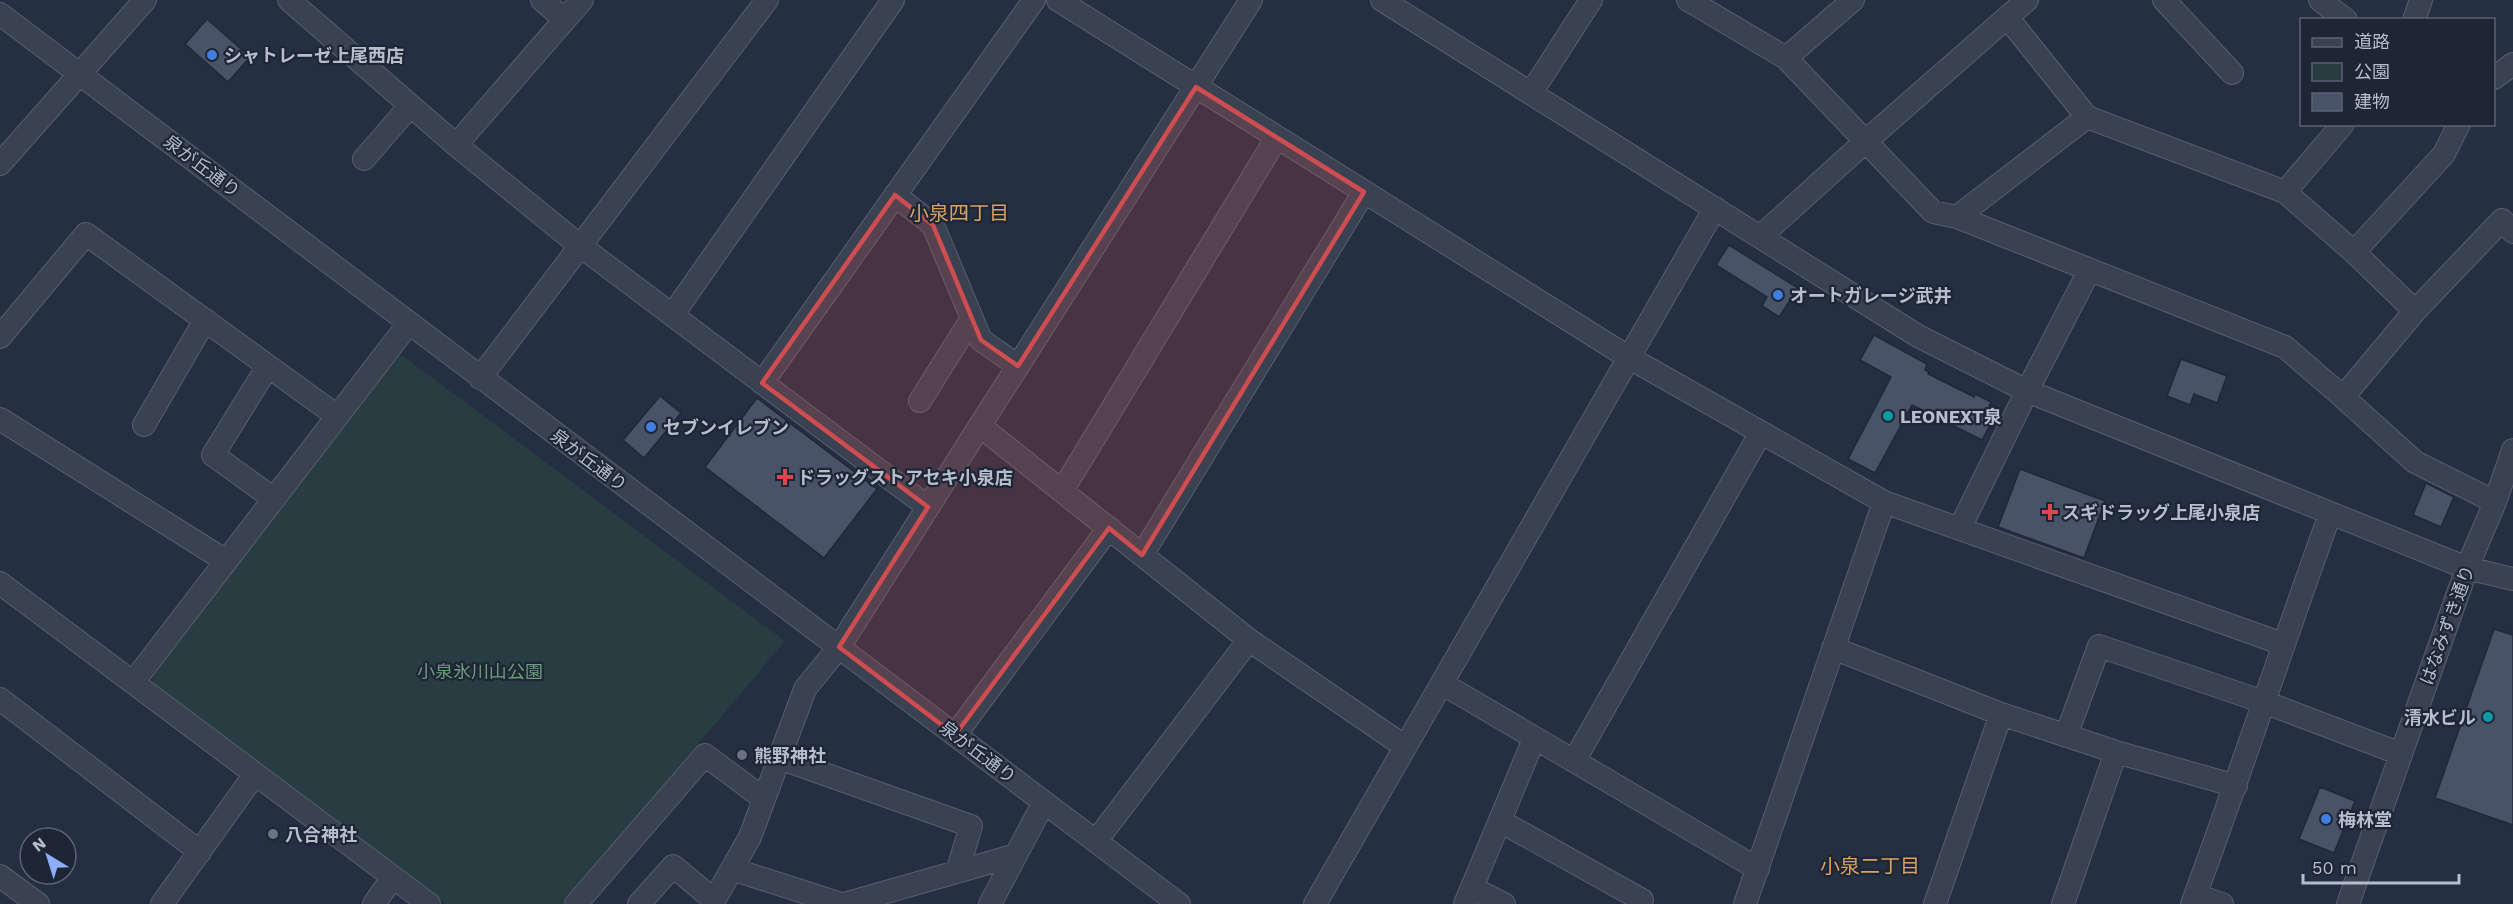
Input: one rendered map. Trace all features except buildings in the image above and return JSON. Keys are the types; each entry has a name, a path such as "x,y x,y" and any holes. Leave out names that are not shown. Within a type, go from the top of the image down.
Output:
{"street":[{"path":"0,164 145,0"},
{"path":"289,0 456,145 579,245 928,507"},
{"path":"542,0 565,20"},
{"path":"456,145 582,0"},
{"path":"480,378 767,0"},
{"path":"673,314 893,0"},
{"path":"762,383 1034,0"},
{"path":"1058,0 1628,357 1760,434 1884,502 2283,644"},
{"path":"639,904 673,866 713,902 750,837 805,689 839,648 1251,0"},
{"path":"1382,0 1918,336 2027,391 2467,568 2513,579"},
{"path":"1530,93 1591,0"},
{"path":"1689,0 1786,58 1933,212 1957,217 2285,348 2415,462 2495,502"},
{"path":"1786,58 1853,0"},
{"path":"1761,236 2028,0"},
{"path":"2164,0 2232,73"},
{"path":"2320,0 2343,18"},
{"path":"2415,18 2421,0"},
{"name":"泉が丘通り","path":"0,14 1096,841 1155,896 1179,904"},
{"path":"2007,17 2087,117 2285,192 2354,252 2415,311"},
{"path":"2495,77 2513,64"},
{"path":"364,159 410,105"},
{"path":"1957,217 2087,117"},
{"path":"2285,192 2341,126"},
{"path":"2354,252 2444,154 2458,126"},
{"path":"1062,491 1277,137"},
{"path":"1143,555 1364,192"},
{"path":"895,195 933,225 981,340 1018,366"},
{"path":"1315,904 1715,208"},
{"path":"2343,397 2415,311 2502,220 2513,232"},
{"path":"0,337 86,234 337,416"},
{"path":"1960,528 2089,271"},
{"path":"921,401 972,318"},
{"path":"144,424 205,320"},
{"path":"134,681 409,322"},
{"path":"268,366 213,455 274,499"},
{"path":"0,419 225,561"},
{"path":"980,426 1249,640 1404,746"},
{"path":"1574,761 1760,434"},
{"name":"はなみずき通り","path":"2348,904 2467,568 2495,502 2513,450"},
{"path":"1745,904 1884,502"},
{"path":"2222,904 2194,899 2236,786 2283,644 2330,514"},
{"path":"955,735 1109,528"},
{"path":"0,583 134,681 429,904"},
{"path":"1096,841 1249,640"},
{"path":"2066,736 2099,646 2264,702 2401,754"},
{"path":"1833,648 2001,714 2116,752 2236,786"},
{"path":"1443,684 1533,739 1758,868"},
{"path":"0,699 200,852"},
{"path":"1935,904 2001,714"},
{"path":"1504,904 1469,896 1533,739"},
{"path":"2063,904 2116,752"},
{"path":"576,904 705,755 764,799"},
{"path":"779,758 971,826 957,872"},
{"path":"162,904 255,774"},
{"path":"990,904 1044,802"},
{"path":"1500,821 1642,900 1640,904"},
{"path":"732,869 842,904 1016,855"},
{"path":"0,876 38,904"},
{"path":"374,904 393,878"}],"highlighted area":[{"path":"1196,87 1364,192 1142,555 1109,528 955,735 839,647 928,507 762,383 895,195 933,225 981,340 1018,366"}],"green space":[{"name":"小泉氷川山公園","path":"403,356 785,641 563,904 446,904 154,685 152,675 394,357"}],"place":[{"name":"シャトレーゼ上尾西店","path":"212,55"},
{"name":"オートガレージ武井","path":"1778,295"},
{"name":"LEONEXT泉","path":"1888,416"},
{"name":"セブンイレブン","path":"651,427"},
{"name":"ドラッグストアセキ小泉店","path":"785,477"},
{"name":"スギドラッグ上尾小泉店","path":"2050,512"},
{"name":"清水ビル","path":"2488,717"},
{"name":"熊野神社","path":"742,755"},
{"name":"梅林堂","path":"2326,819"},
{"name":"八合神社","path":"273,834"}],"district":[{"name":"小泉四丁目","path":"959,213"},
{"name":"小泉二丁目","path":"1870,866"}]}
